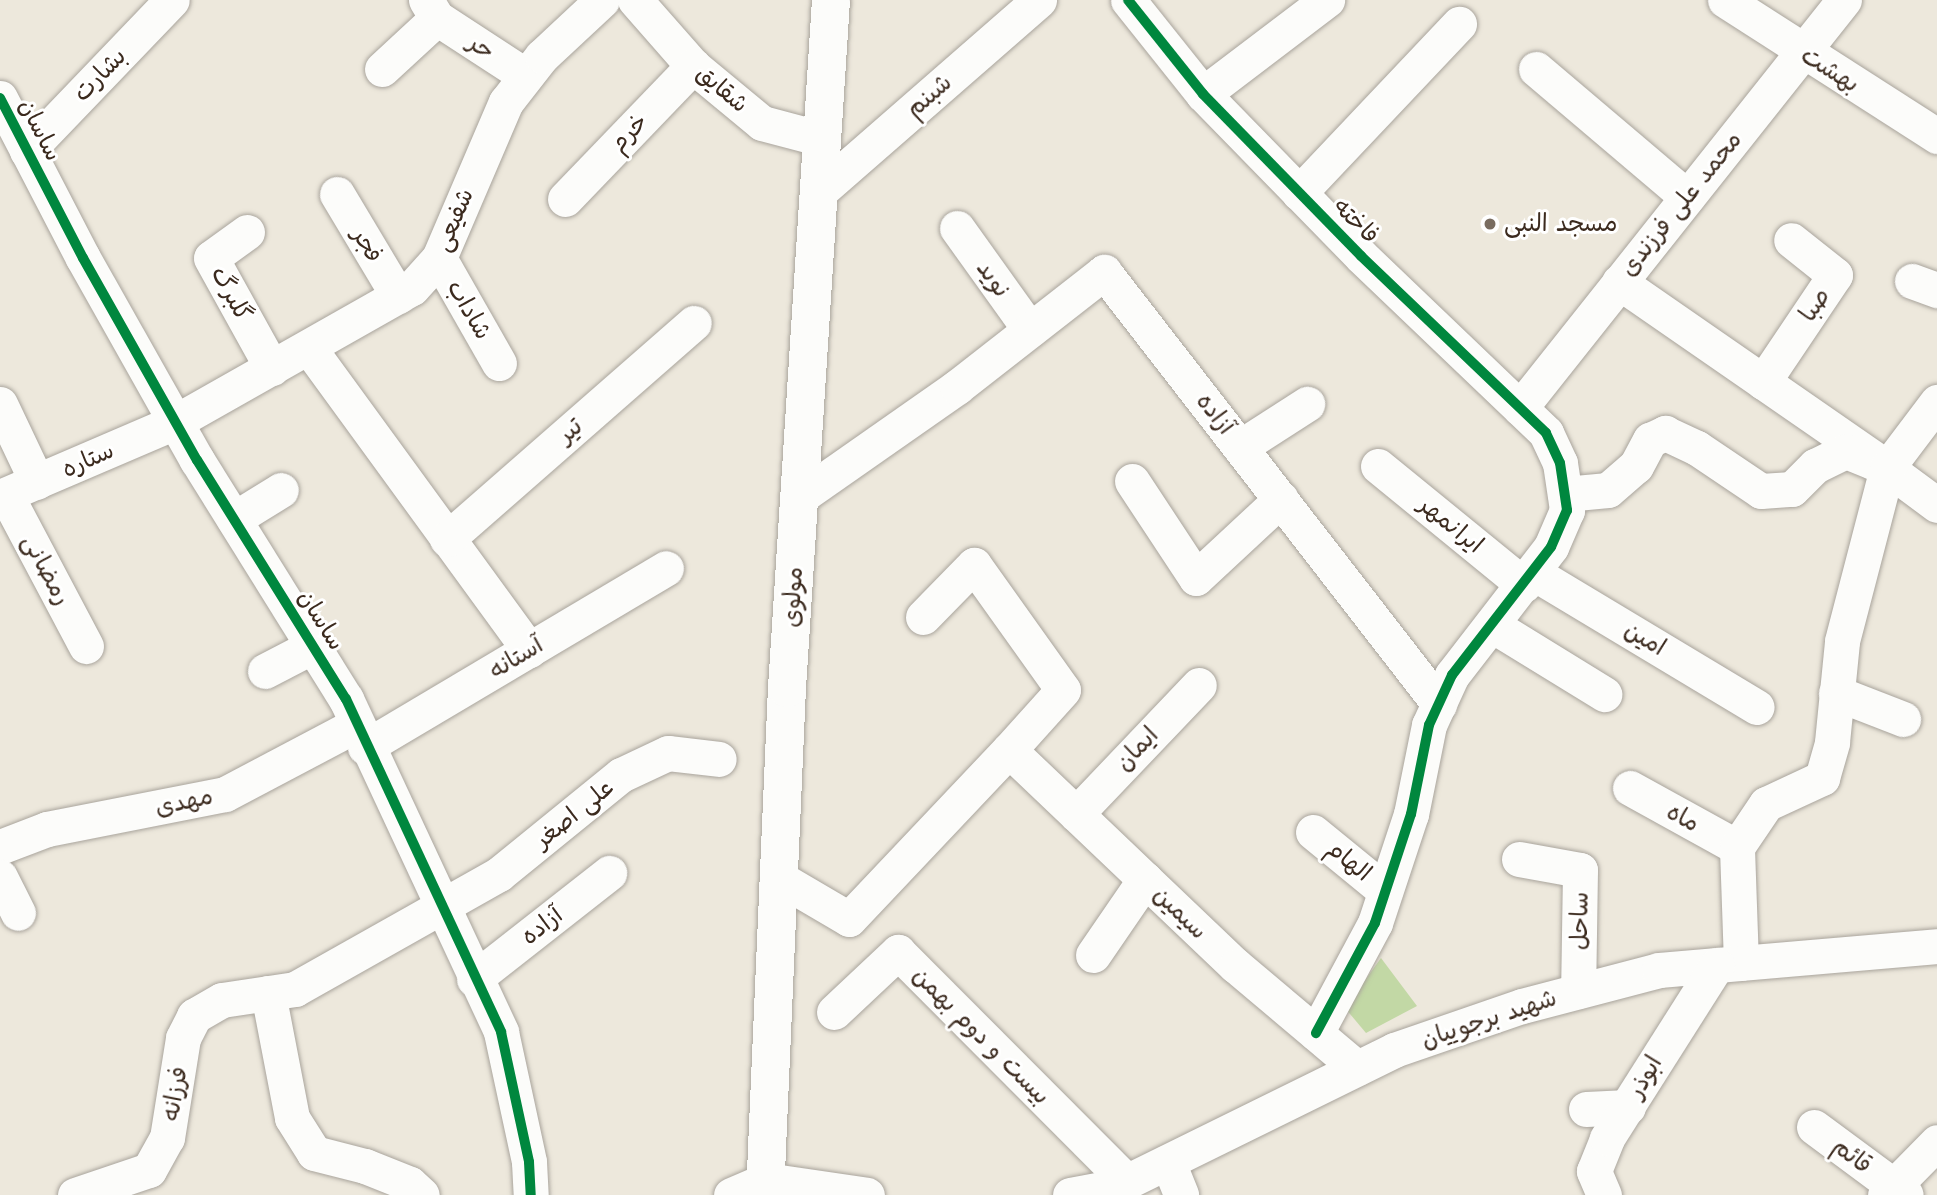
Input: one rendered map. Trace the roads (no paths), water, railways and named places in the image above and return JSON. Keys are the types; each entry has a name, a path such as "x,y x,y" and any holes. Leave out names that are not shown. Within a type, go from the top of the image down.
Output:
{"main road":[{"name":"مولوی","path":"766,1188 779,878 831,0"}],"street":[{"name":"بشارت","path":"27,150 172,0"},
{"name":"شبنم","path":"819,192 1039,0"},
{"path":"1203,94 1326,0"},
{"name":"بهشت","path":"1725,0 1802,53 1937,136"},
{"name":"محمد علی فرزندی","path":"1520,408 1844,0"},
{"name":"شفیعی","path":"175,422 412,288 439,258 479,157 506,102 526,76 594,3"},
{"name":"شقایق","path":"643,3 693,66 762,123 822,139"},
{"name":"فاخته","path":"1146,7 1203,94 1299,193 1546,433 1563,478"},
{"name":"حر","path":"382,69 431,9 526,76"},
{"path":"1299,193 1459,24"},
{"name":"خرم","path":"565,199 693,66"},
{"path":"1536,69 1687,197"},
{"name":"ساسان","path":"0,98 175,422 313,646 361,736 439,906 501,1032 529,1162 531,1195"},
{"name":"فجر","path":"337,194 398,296"},
{"name":"نوید","path":"957,228 1030,330"},
{"name":"گلبرگ","path":"247,232 211,258 272,368"},
{"name":"صبا","path":"1763,382 1835,275 1791,240"},
{"name":"شاداب","path":"439,258 499,363"},
{"name":"آزاده","path":"800,497 957,387 1104,272 1439,704"},
{"path":"1619,282 1937,505"},
{"name":"تیر","path":"447,539 694,323"},
{"path":"309,348 529,650"},
{"path":"1729,964 1737,847 1766,804 1822,778 1832,743 1842,641 1887,468 1937,402"},
{"name":"رمضانی","path":"0,404 14,491 86,646"},
{"path":"1240,447 1307,404"},
{"name":"ستاره","path":"14,491 175,422"},
{"path":"1316,1033 1375,923 1411,814 1429,725 1452,676 1550,547 1567,510 1563,478 1608,490 1636,466 1650,440 1665,433 1697,448 1761,491 1792,489 1815,466 1846,451 1887,468"},
{"name":"ایرانمهر","path":"1378,466 1528,578"},
{"path":"1132,481 1196,578 1281,499"},
{"path":"234,519 281,490"},
{"path":"779,878 849,919 1063,690 974,565 923,617"},
{"name":"آستانه","path":"361,736 529,650 666,568"},
{"name":"امین","path":"1528,578 1757,707"},
{"path":"1492,625 1604,694"},
{"path":"265,671 313,646"},
{"name":"ایمان","path":"1076,814 1199,684"},
{"path":"1836,693 1903,719"},
{"name":"مهدی","path":"0,847 47,829 225,794 361,736"},
{"name":"سیمین","path":"1009,750 1236,966 1357,1069"},
{"name":"علی اصغر","path":"439,906 499,874 621,775 668,753 719,759"},
{"name":"ماه","path":"1630,788 1737,847"},
{"name":"الهام","path":"1313,832 1385,891"},
{"name":"ساحل","path":"1519,859 1580,870 1578,991"},
{"name":"آزاده","path":"474,979 609,873"},
{"path":"0,877 18,913"},
{"path":"1093,955 1145,879"},
{"name":"فرزانه","path":"75,1195 149,1170 167,1138 183,1038 194,1016 222,1000 295,989 439,906"},
{"name":"شهید برجوییان","path":"1070,1195 1127,1182 1394,1050 1578,991 1659,970 1937,946"},
{"name":"بیست و دوم بهمن","path":"834,1012 898,952 1127,1182"},
{"name":"ابوذر","path":"1604,1195 1594,1171 1607,1138 1628,1107 1647,1070 1729,964"},
{"path":"268,993 292,1118 283,1130 314,1153 365,1166 410,1184 422,1195"},
{"path":"1586,1109 1628,1107"},
{"name":"قائم","path":"1814,1127 1894,1192"},
{"path":"1894,1192 1937,1142"},
{"path":"1168,1162 1181,1195"},
{"path":"731,1195 766,1188 867,1195"}],"place":[{"name":"مسجد النبی","path":"1490,224"}]}
